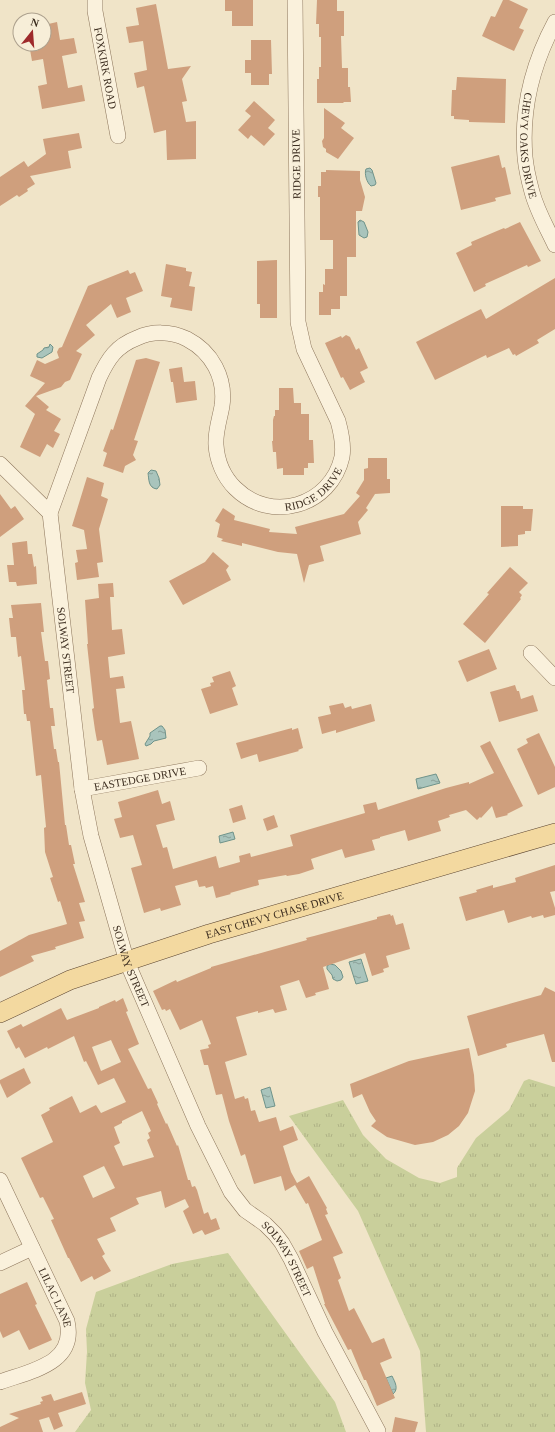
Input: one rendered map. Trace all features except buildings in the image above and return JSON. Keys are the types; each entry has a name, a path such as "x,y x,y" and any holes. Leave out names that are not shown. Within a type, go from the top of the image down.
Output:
{"main road":[{"name":"EAST CHEVY CHASE DRIVE","path":"0,1013 70,980 209,934 555,833"}],"street":[{"name":"FOXKIRK ROAD","path":"95,0 95,11 118,136"},
{"name":"RIDGE DRIVE","path":"50,513 106,362 117,350 129,341 143,335 155,333 170,333 196,343 216,366 220,375 223,390 216,443 217,455 221,468 227,478 235,488 247,498 274,507 287,507 299,504 311,499 322,491 338,469 342,456 343,444 341,431 338,421 304,349 298,322 294,0"},
{"name":"CHEVY OAKS DRIVE","path":"555,22 534,73 529,94 524,134 525,159 532,194 555,246"},
{"path":"0,464 50,513"},
{"name":"SOLWAY STREET","path":"50,513 82,789 92,836 127,962 198,1126 231,1192 245,1210 265,1224 276,1234 282,1243 325,1332 378,1431"},
{"path":"531,653 555,678"},
{"name":"EASTEDGE DRIVE","path":"82,789 199,768"},
{"name":"LILAC LANE","path":"0,1180 67,1321 68,1338 63,1351 54,1361 0,1382"},
{"path":"0,1263 32,1248"}],"green space":[{"path":"529,1079 555,1087 555,1432 426,1432 420,1351 358,1211 289,1116 343,1100 363,1135 386,1159 419,1178 440,1183 457,1177 457,1168 476,1138 509,1110 524,1081"},
{"path":"228,1253 335,1402 346,1432 75,1432 91,1410 85,1383 87,1352 86,1329 96,1292 172,1264"}],"water":[{"path":"370,168 376,183 375,185 371,186 367,181 365,173 366,169"},
{"path":"360,220 364,222 368,232 367,237 364,238 359,235 358,222"},
{"path":"50,344 53,347 52,352 42,358 37,357 37,354 44,348 49,347"},
{"path":"151,470 156,471 159,478 160,485 157,489 150,485 148,473"},
{"path":"162,726 165,730 166,738 154,741 146,746 145,744 150,736 150,733"},
{"path":"436,774 440,783 418,789 416,779"},
{"path":"233,832 235,839 220,843 219,836"},
{"path":"361,959 368,981 356,984 349,962"},
{"path":"330,964 335,965 341,971 343,977 341,980 337,981 333,979 332,975 327,969 327,966"},
{"path":"270,1087 275,1106 266,1108 261,1090"},
{"path":"392,1376 396,1388 393,1394 386,1378"}]}
